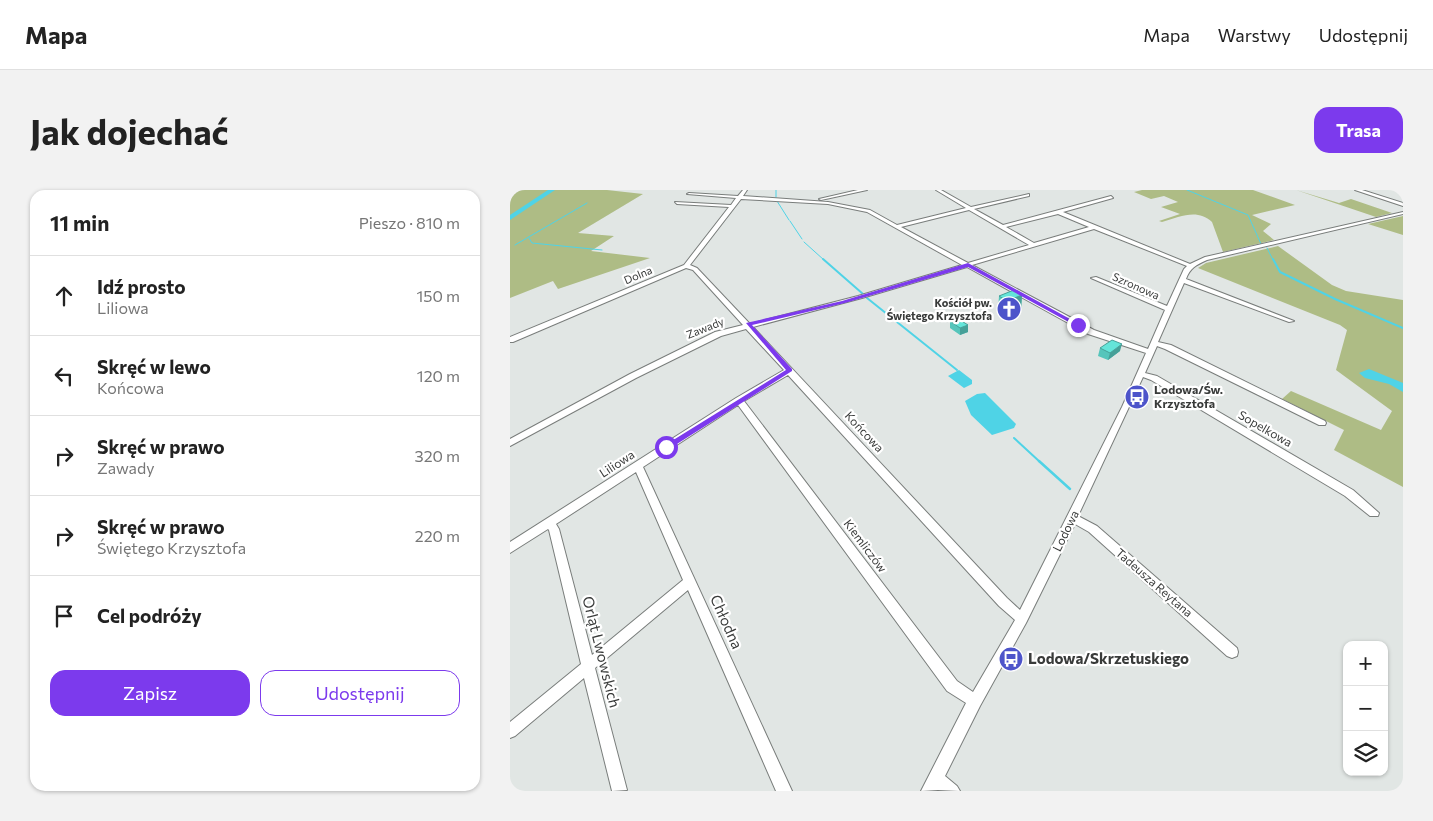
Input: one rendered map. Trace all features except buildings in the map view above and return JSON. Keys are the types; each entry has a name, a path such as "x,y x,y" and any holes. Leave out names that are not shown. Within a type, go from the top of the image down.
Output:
{"street":[{"name":"Dolna","path":"510,340 686,266 745,190"},
{"path":"816,202 865,190"},
{"path":"938,190 1033,245"},
{"path":"1355,192 1372,190"},
{"path":"1364,192 1403,204"},
{"path":"690,194 816,202 859,208 897,226 1091,332 1117,342 1152,347 1168,347 1322,423"},
{"path":"897,226 1027,195"},
{"path":"1002,227 1111,197"},
{"path":"677,202 732,206"},
{"path":"1058,212 1190,266 1205,260 1403,213"},
{"name":"Zawady","path":"510,443 690,346 748,325 848,300 1094,227"},
{"name":"Końcowa","path":"686,266 695,269 1003,602 1022,619"},
{"name":"Lodowa","path":"932,784 975,702 1022,619 1141,374 1182,280 1190,266"},
{"name":"Szronowa","path":"1094,278 1170,310"},
{"path":"1182,280 1291,321"},
{"name":"Liliowa","path":"510,548 739,400 790,370"},
{"name":"Sopelkowa","path":"1141,374 1154,378 1309,469 1349,493 1374,512"},
{"name":"Kiemliczów","path":"739,400 952,686 975,702"},
{"name":"Chłodna","path":"638,466 784,791"},
{"name":"Tadeusza Reytana","path":"1072,517 1093,529 1232,652"},
{"name":"Orląt Lwowskich","path":"550,523 554,529 619,790"},
{"path":"510,731 690,581"},
{"path":"932,784 952,791"}],"green space":[{"path":"510,190 607,190 643,194 578,233 614,236 591,251 650,258 558,289 553,281 510,298"},
{"path":"1142,190 1253,190 1295,205 1252,215 1271,224 1263,231 1274,240 1223,252 1212,222 1200,215 1188,215 1162,222 1159,221 1180,214 1161,207 1178,202 1164,196 1151,199 1134,192"},
{"path":"1296,190 1339,203 1351,199 1392,213 1376,217"},
{"path":"1403,216 1403,235 1368,224"},
{"path":"1278,246 1332,285 1346,291 1403,300 1403,487 1334,450 1344,430 1282,399 1291,391 1381,430 1392,411 1336,370 1347,330 1340,325 1198,268 1206,263"}],"water":[{"path":"1369,369 1403,383 1403,392 1389,384 1365,378 1359,373"},
{"path":"959,370 972,380 972,384 964,388 948,376"},
{"path":"985,393 1016,424 1014,428 992,435 971,415 965,401 977,394"}],"waterway":[{"path":"510,218 552,190"},
{"path":"776,190 776,197"},
{"path":"1187,190 1248,215 1261,244"},
{"path":"777,201 789,220"},
{"path":"515,245 587,203"},
{"path":"790,221 802,239"},
{"path":"529,238 532,243 602,250"},
{"path":"804,242 824,260"},
{"path":"1267,248 1273,260"},
{"path":"823,259 863,294"},
{"path":"1273,259 1280,272 1335,299 1403,328"},
{"path":"867,298 957,370"},
{"path":"1014,438 1040,462"},
{"path":"1039,461 1070,489"}],"place":[{"name":"Kościół pw. Świętego Krzysztofa","path":"1009,309"},
{"name":"Lodowa/Św. Krzysztofa","path":"1137,397"},
{"name":"Lodowa/Skrzetuskiego","path":"1011,659"}],"route":[{"path":"666,447 782,373 790,370 748,325 843,302 968,265 1078,325"}]}
